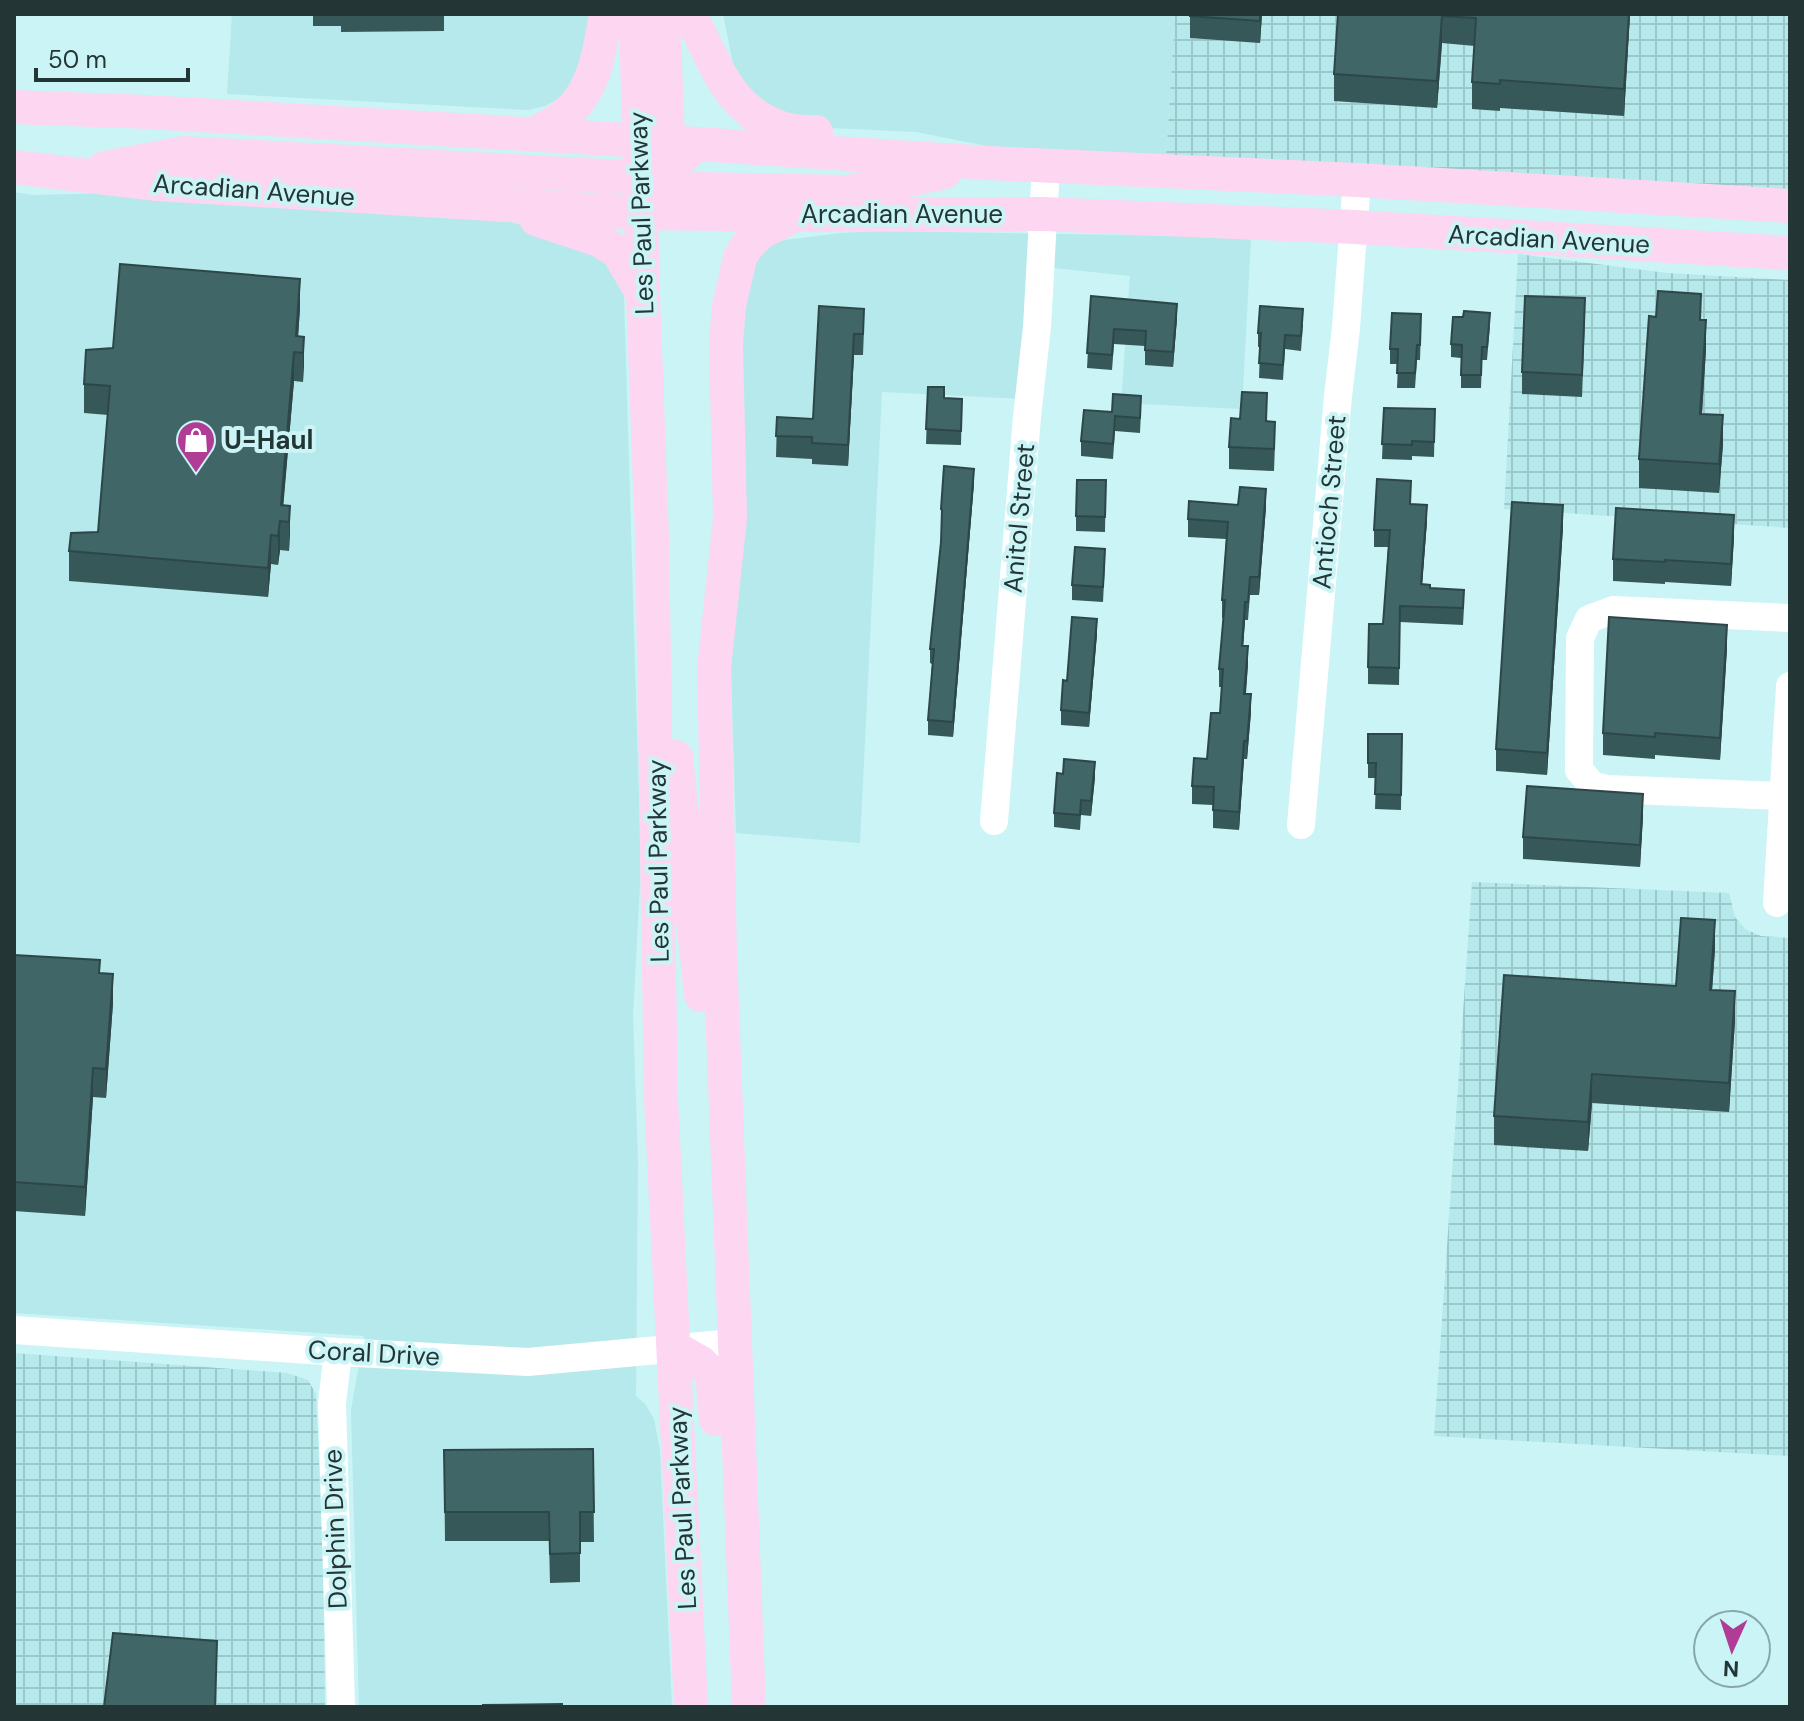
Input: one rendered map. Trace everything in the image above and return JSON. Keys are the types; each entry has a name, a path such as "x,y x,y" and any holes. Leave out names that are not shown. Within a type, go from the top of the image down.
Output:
{"main road":[{"path":"533,135 563,117 580,99 598,62 606,14"},
{"name":"Les Paul Parkway","path":"636,14 667,179 643,294 652,538 661,1099 691,1707"},
{"path":"667,179 679,18"},
{"path":"679,18 726,88 745,108 766,122 787,130 915,139 988,163"},
{"name":"Arcadian Avenue","path":"14,107 533,135 667,179 795,215 1043,214 1354,227 1790,253"},
{"path":"72,174 185,153 667,179 698,189 848,192 988,163"},
{"name":"Arcadian Avenue","path":"14,167 157,184 493,204 667,179 988,163 1357,180 1790,206"},
{"path":"860,214 935,195 1016,195 1032,185 1046,166"},
{"path":"493,204 599,240 618,252 643,294"},
{"path":"749,1707 726,1119 714,668 730,518 726,343 729,306 740,258 746,247 760,233 795,215"},
{"path":"652,538 710,1079 726,1119"},
{"path":"675,1348 701,1363 712,1374 728,1707"}],"street":[{"name":"Anitol Street","path":"994,821 1037,327 1046,166"},
{"name":"Antioch Street","path":"1301,825 1357,180"},
{"path":"1782,796 1593,786 1579,770 1580,638 1589,619 1613,610 1790,618"},
{"path":"1777,903 1790,686"},
{"name":"Coral Drive","path":"14,1330 528,1362 734,1343"},
{"name":"Dolphin Drive","path":"338,1352 332,1403 341,1707"}],"shaded area":[{"path":"232,14 592,14 588,56 562,97 528,110 227,94"},
{"path":"723,14 1175,14 1166,158 1012,151 916,132 801,124 761,106 734,69"},
{"path":"1175,14 1790,14 1790,191 1166,158"},
{"path":"14,192 33,195 115,193 495,218 533,228 603,254 624,295 640,832 633,1014 638,1162 636,1396 654,1419 660,1450 672,1707 359,1707 351,1410 364,1336 14,1313"},
{"path":"878,231 1251,237 1242,409 1121,403 1130,276 1054,268 1021,399 882,392 860,843 736,833 731,668 737,570 741,278 769,242"},
{"path":"1518,254 1667,273 1790,280 1790,528 1504,509"},
{"path":"1472,882 1729,893 1735,917 1745,929 1761,936 1790,938 1790,1456 1434,1436"},
{"path":"14,1353 287,1373 308,1380 316,1394 323,1550 325,1707 14,1707"}],"building":[{"path":"1260,14 1260,21 1190,16"},
{"path":"1338,14 1629,14 1624,89 1500,80 1500,84 1472,82 1476,18 1442,16 1437,81 1334,74"},
{"name":"U-Haul","path":"120,264 300,279 296,336 304,337 303,353 294,352 281,505 290,506 289,522 280,521 278,536 271,535 268,568 69,551 71,533 98,532 110,386 84,384 86,350 113,348"},
{"path":"1658,291 1701,294 1700,320 1706,320 1700,414 1723,415 1719,464 1639,459 1649,316 1656,317"},
{"path":"1091,296 1177,304 1173,352 1145,350 1146,331 1114,329 1112,355 1087,353"},
{"path":"1525,296 1585,298 1582,375 1522,372"},
{"path":"819,306 864,309 863,334 854,334 848,445 812,443 812,437 776,436 777,417 813,419"},
{"path":"1260,306 1303,309 1301,336 1285,335 1283,365 1259,363"},
{"path":"1464,311 1490,313 1487,347 1482,347 1481,375 1461,375 1462,345 1451,344 1453,317 1463,317"},
{"path":"1392,313 1421,314 1415,373 1397,373 1398,349 1390,349"},
{"path":"928,387 944,387 944,398 962,399 961,431 926,429"},
{"path":"1242,392 1267,393 1266,421 1275,422 1274,449 1229,447 1231,418 1240,419"},
{"path":"1113,394 1141,396 1140,418 1115,416 1113,444 1081,441 1084,410 1112,412"},
{"path":"1384,408 1435,409 1434,442 1382,444"},
{"path":"944,466 974,469 953,722 928,720 934,649 930,649 941,542"},
{"path":"1377,479 1411,481 1410,504 1427,505 1421,584 1430,585 1430,588 1464,590 1463,608 1400,606 1399,668 1368,667 1369,624 1383,624 1390,530 1374,530"},
{"path":"1077,480 1106,480 1105,517 1076,516"},
{"path":"1240,487 1266,489 1259,577 1250,577 1248,602 1245,602 1242,646 1248,646 1244,694 1251,694 1239,812 1213,810 1214,787 1192,786 1194,758 1207,759 1211,713 1220,713 1223,669 1219,669 1228,522 1188,519 1189,501 1238,505"},
{"path":"1512,502 1563,505 1547,753 1496,749"},
{"path":"1616,508 1734,515 1731,564 1613,559"},
{"path":"1075,547 1105,549 1103,587 1072,585"},
{"path":"1072,617 1097,619 1089,713 1061,710 1063,680 1067,681"},
{"path":"1609,617 1727,625 1720,738 1603,733"},
{"path":"1368,734 1402,734 1401,795 1375,794 1376,763 1368,763"},
{"path":"1064,759 1095,762 1091,801 1081,800 1080,815 1054,813 1057,773 1063,774"},
{"path":"1527,786 1643,794 1640,845 1523,837"},
{"path":"1681,918 1715,920 1710,990 1735,991 1729,1083 1592,1074 1588,1122 1494,1116 1504,975 1676,986"},
{"path":"14,955 100,960 99,973 113,974 106,1069 93,1068 85,1187 14,1182"},
{"path":"593,1449 594,1512 580,1512 580,1553 550,1554 549,1512 445,1512 444,1450"},
{"path":"113,1633 217,1641 215,1707 104,1707"},
{"path":"562,1704 562,1707 483,1707 483,1705"}],"place":[{"name":"U-Haul","path":"196,474"}]}
